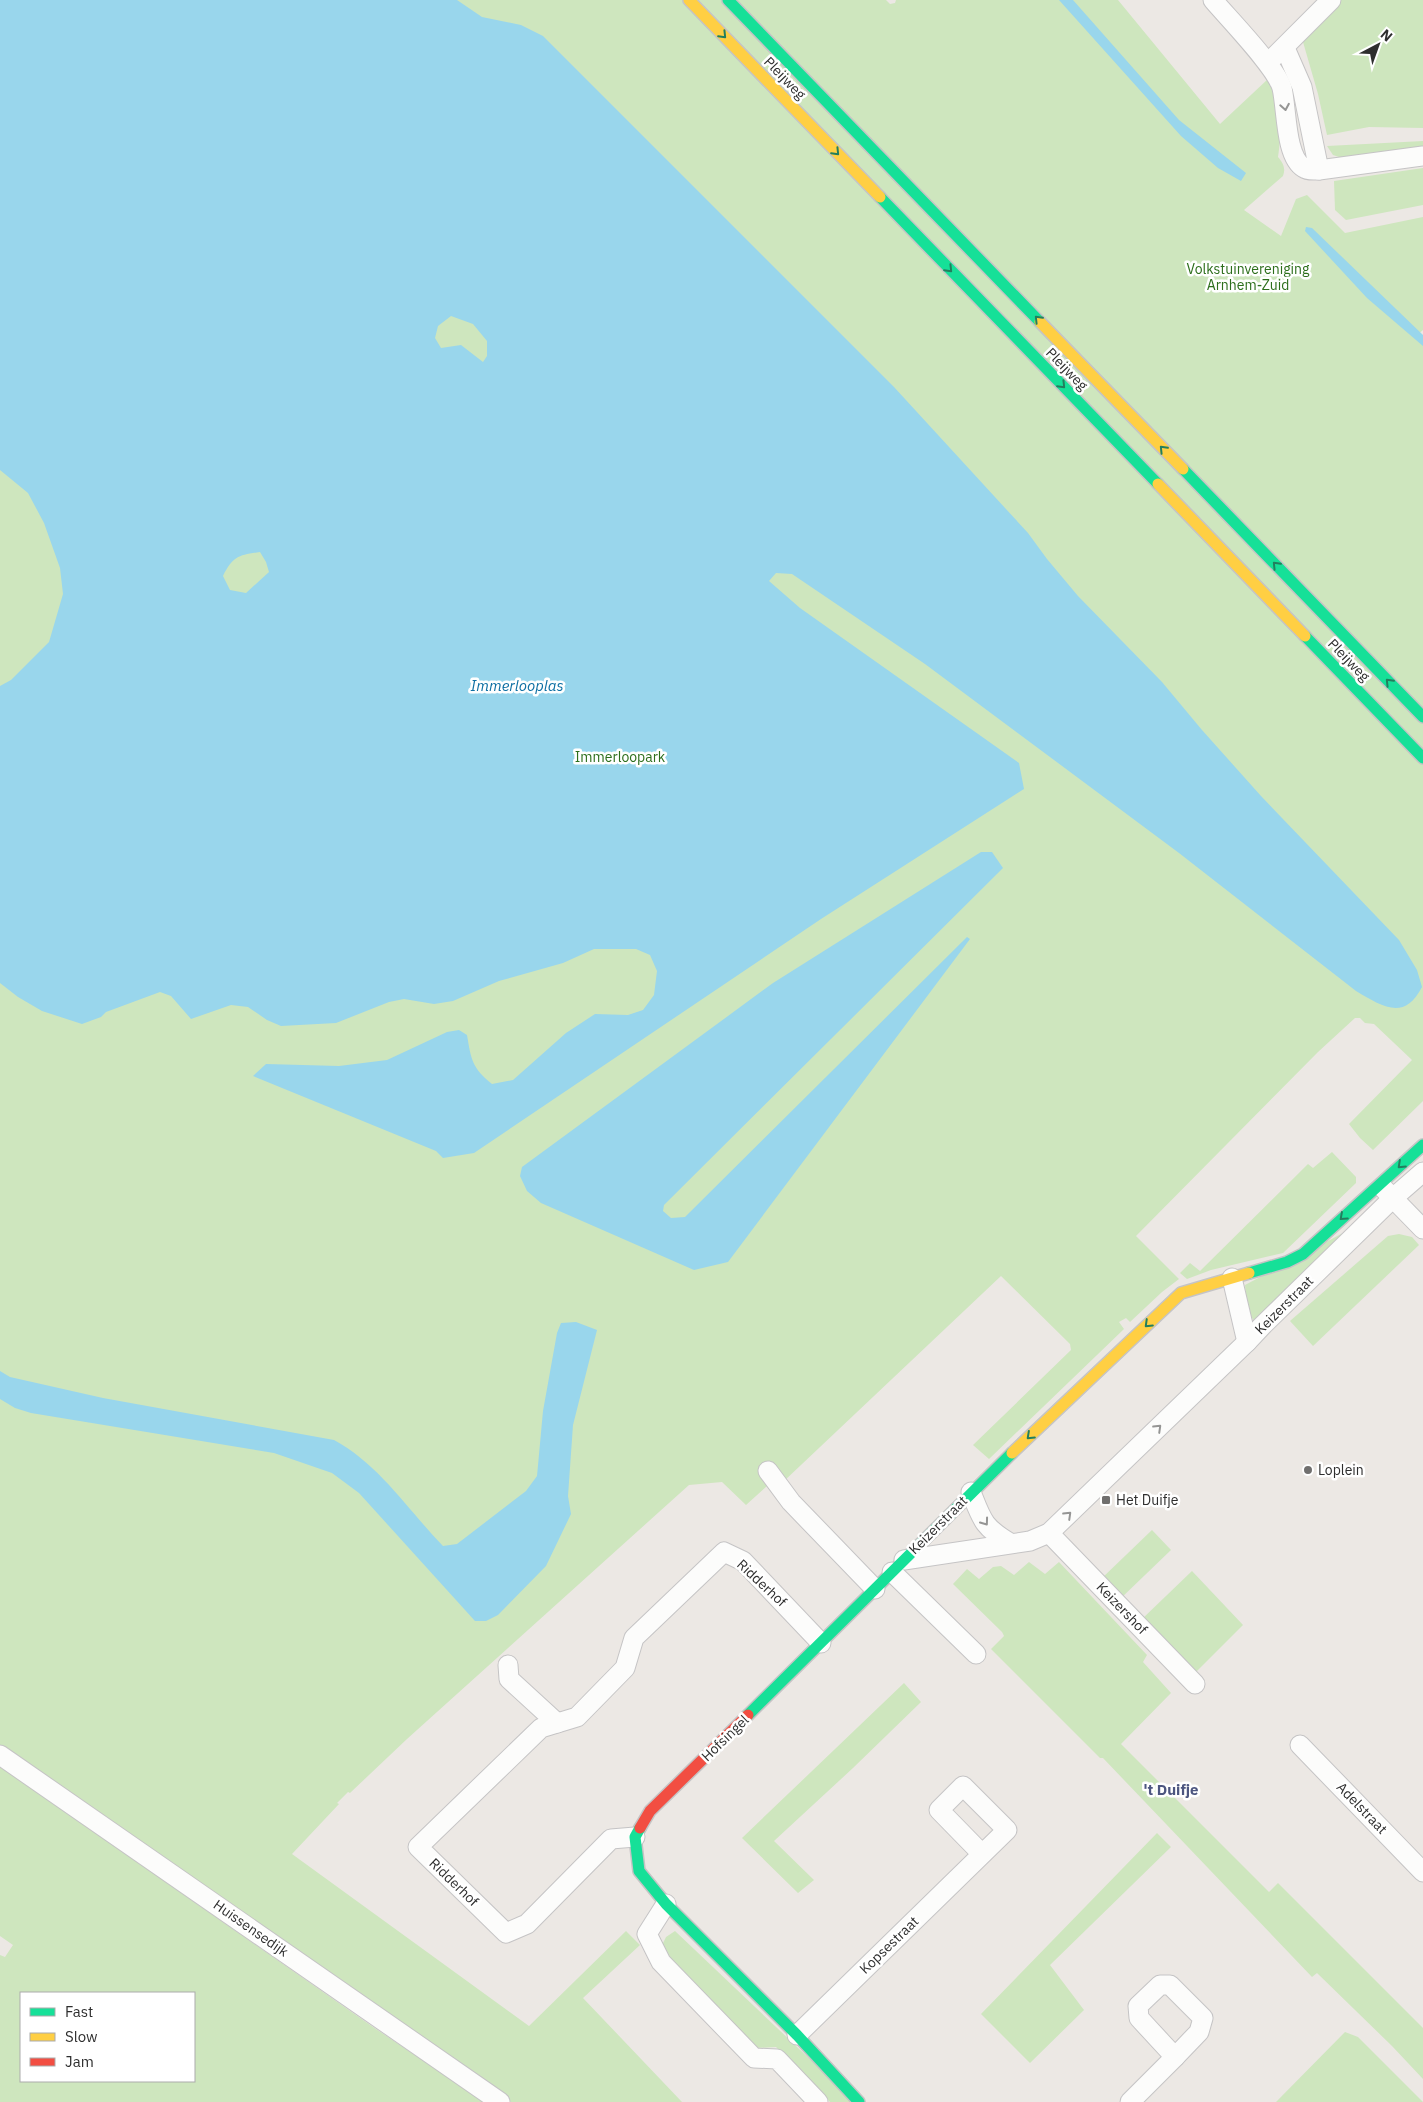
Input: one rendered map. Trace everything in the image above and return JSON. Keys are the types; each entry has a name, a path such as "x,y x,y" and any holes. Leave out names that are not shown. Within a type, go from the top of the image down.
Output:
{"main road":[{"name":"Pleijweg","path":"689,0 1423,758"},
{"name":"Pleijweg","path":"728,0 1423,717"},
{"name":"Keizerstraat","path":"898,1566 971,1492 1181,1293 1287,1262 1303,1254 1423,1145"},
{"name":"Hofsingel","path":"635,1837 650,1811 898,1566"},
{"path":"635,1837 639,1870 666,1904 797,2035 859,2102"}],"street":[{"path":"1213,0 1266,63 1281,86 1291,148 1296,161 1305,169 1319,170 1423,156"},
{"path":"1266,63 1284,48 1331,0"},
{"path":"1284,48 1302,87 1319,170"},
{"name":"Keizerstraat","path":"898,1566 1010,1543 1030,1541 1049,1533 1393,1198 1423,1172"},
{"path":"1380,1185 1423,1229"},
{"path":"1232,1278 1247,1342"},
{"path":"768,1471 792,1502 875,1589"},
{"path":"971,1492 983,1522 996,1535 1010,1543"},
{"name":"Keizershof","path":"1049,1533 1195,1684"},
{"name":"Ridderhof","path":"635,1837 612,1838 527,1924 506,1933 418,1847 541,1728 576,1717 625,1668 634,1638 724,1552 743,1561 821,1642"},
{"path":"898,1566 976,1654"},
{"path":"508,1665 509,1679 556,1723"},
{"name":"Adelstraat","path":"1300,1745 1423,1872"},
{"name":"Huissensedijk","path":"0,1755 500,2102"},
{"name":"Kopsestraat","path":"797,2035 982,1854"},
{"path":"666,1904 647,1934 661,1962 754,2058 777,2059 818,2102"},
{"path":"1130,2102 1175,2057"}],"green space":[{"name":"Immerloopark","path":"0,0 886,0 890,4 895,3 896,0 1118,0 1220,124 1268,79 1275,98 1279,118 1278,157 1284,166 1284,173 1283,176 1244,210 1281,236 1296,199 1307,195 1345,233 1423,217 1423,330 1417,335 1423,341 1423,1101 1373,1150 1360,1138 1349,1124 1412,1060 1374,1024 1365,1023 1360,1018 1355,1018 1318,1052 1136,1236 1179,1279 1130,1322 1126,1318 1119,1322 1124,1329 989,1459 973,1445 1071,1350 1070,1344 1001,1276 783,1482 772,1476 761,1478 767,1486 746,1505 722,1482 689,1485 407,1739 350,1793 348,1792 292,1854 529,2026 626,1931 640,1945 583,1998 682,2102 511,2102 0,1750"},
{"path":"1333,0 1423,0 1423,128 1369,127 1327,135 1318,94 1301,35"},
{"path":"1423,141 1423,150 1345,159 1333,155 1327,146"},
{"path":"1423,168 1423,205 1346,220 1335,210 1334,181"},
{"path":"1332,1152 1356,1177 1356,1183 1283,1253 1211,1270 1187,1279 1180,1273 1190,1263 1200,1271 1308,1164 1313,1168"},
{"path":"1360,1224 1255,1322 1247,1311 1245,1285"},
{"path":"1399,1234 1412,1237 1419,1245 1313,1346 1290,1321 1388,1236"},
{"path":"1152,1530 1171,1550 1119,1600 1100,1580"},
{"path":"1029,1562 1045,1574 1059,1562 1147,1655 1143,1662 1171,1693 1121,1744 1269,1892 1278,1883 1423,2028 1423,2079 1317,1973 1312,1977 1103,1758 1100,1758 991,1649 1004,1636 1002,1632 953,1584 967,1569 979,1579 993,1567 1001,1566 1014,1575"},
{"path":"1192,1571 1243,1625 1192,1676 1140,1621"},
{"path":"904,1683 921,1702 774,1841 814,1880 798,1893 742,1838"},
{"path":"0,1766 373,2027 485,2102 0,2102 0,1955 5,1957 13,1945 0,1936"},
{"path":"1157,1833 1171,1847 1050,1965 1084,2010 1030,2063 981,2014"},
{"path":"675,1931 855,2102 830,2102 776,2047 754,2048 664,1951 662,1945 666,1937"},
{"path":"1345,2032 1358,2037 1423,2102 1276,2102"}],"water":[{"name":"Immerlooplas","path":"0,0 457,0 482,17 521,25 543,36 894,387 1028,533 1078,596 1162,682 1261,796 1399,940 1417,970 1422,987 1415,998 1400,1008 1384,1006 1356,991 1179,853 925,664 792,574 776,573 769,581 800,608 1019,763 1024,789 821,919 474,1153 443,1158 436,1151 253,1076 266,1064 339,1066 387,1060 447,1032 459,1030 467,1035 476,1068 485,1078 492,1084 513,1080 566,1033 595,1014 628,1015 643,1010 654,995 657,971 650,955 636,949 594,949 563,963 499,981 453,1001 434,1004 404,999 389,1002 336,1023 281,1026 267,1020 248,1007 231,1005 191,1019 171,996 160,992 106,1012 101,1017 82,1024 42,1011 18,997 0,983 0,686 11,680 49,642 63,594 60,568 44,523 28,493 0,470","holes":["451,316 473,324 487,341 487,356 483,362 461,345 441,348 435,338 438,326","260,552 269,572 246,593 230,590 223,576 230,564 237,558"]},
{"path":"1059,0 1073,0 1179,120 1246,173 1241,181 1218,168 1181,136"},
{"path":"1306,227 1312,228 1423,335 1423,346 1367,298 1305,231"},
{"path":"981,852 992,852 1003,868 664,1205 663,1211 671,1218 685,1217 967,937 970,939 728,1262 694,1270 541,1203 527,1191 520,1176 522,1167 773,983"},
{"path":"576,1322 597,1330 573,1425 568,1496 571,1514 546,1566 498,1615 486,1621 475,1621 359,1493 332,1473 274,1453 31,1413 15,1408 0,1399 0,1371 10,1377 103,1398 334,1440 366,1462 393,1489 443,1546 457,1544 526,1491 537,1476 543,1411 557,1333 561,1323"}],"traffic: fast":[{"path":"728,0 1040,322"},
{"path":"880,197 1158,484"},
{"path":"1183,469 1423,717"},
{"path":"1305,636 1423,758"},
{"path":"1249,1273 1287,1262 1303,1254 1423,1145"},
{"path":"748,1715 1012,1453"},
{"path":"640,1828 635,1837 639,1871 666,1904 797,2035 859,2102"}],"traffic: slow":[{"path":"689,0 880,197"},
{"path":"1040,322 1183,469"},
{"path":"1158,484 1305,636"},
{"path":"1012,1453 1181,1293 1249,1273"}],"traffic: jam":[{"path":"640,1828 650,1811 748,1715"}],"place":[{"name":"Loplein","path":"1308,1470"},
{"name":"Het Duifje","path":"1106,1500"}],"district":[{"name":"'t Duifje","path":"1171,1790"}],"park label":[{"name":"Volkstuinvereniging Arnhem-Zuid","path":"1248,278"}]}
